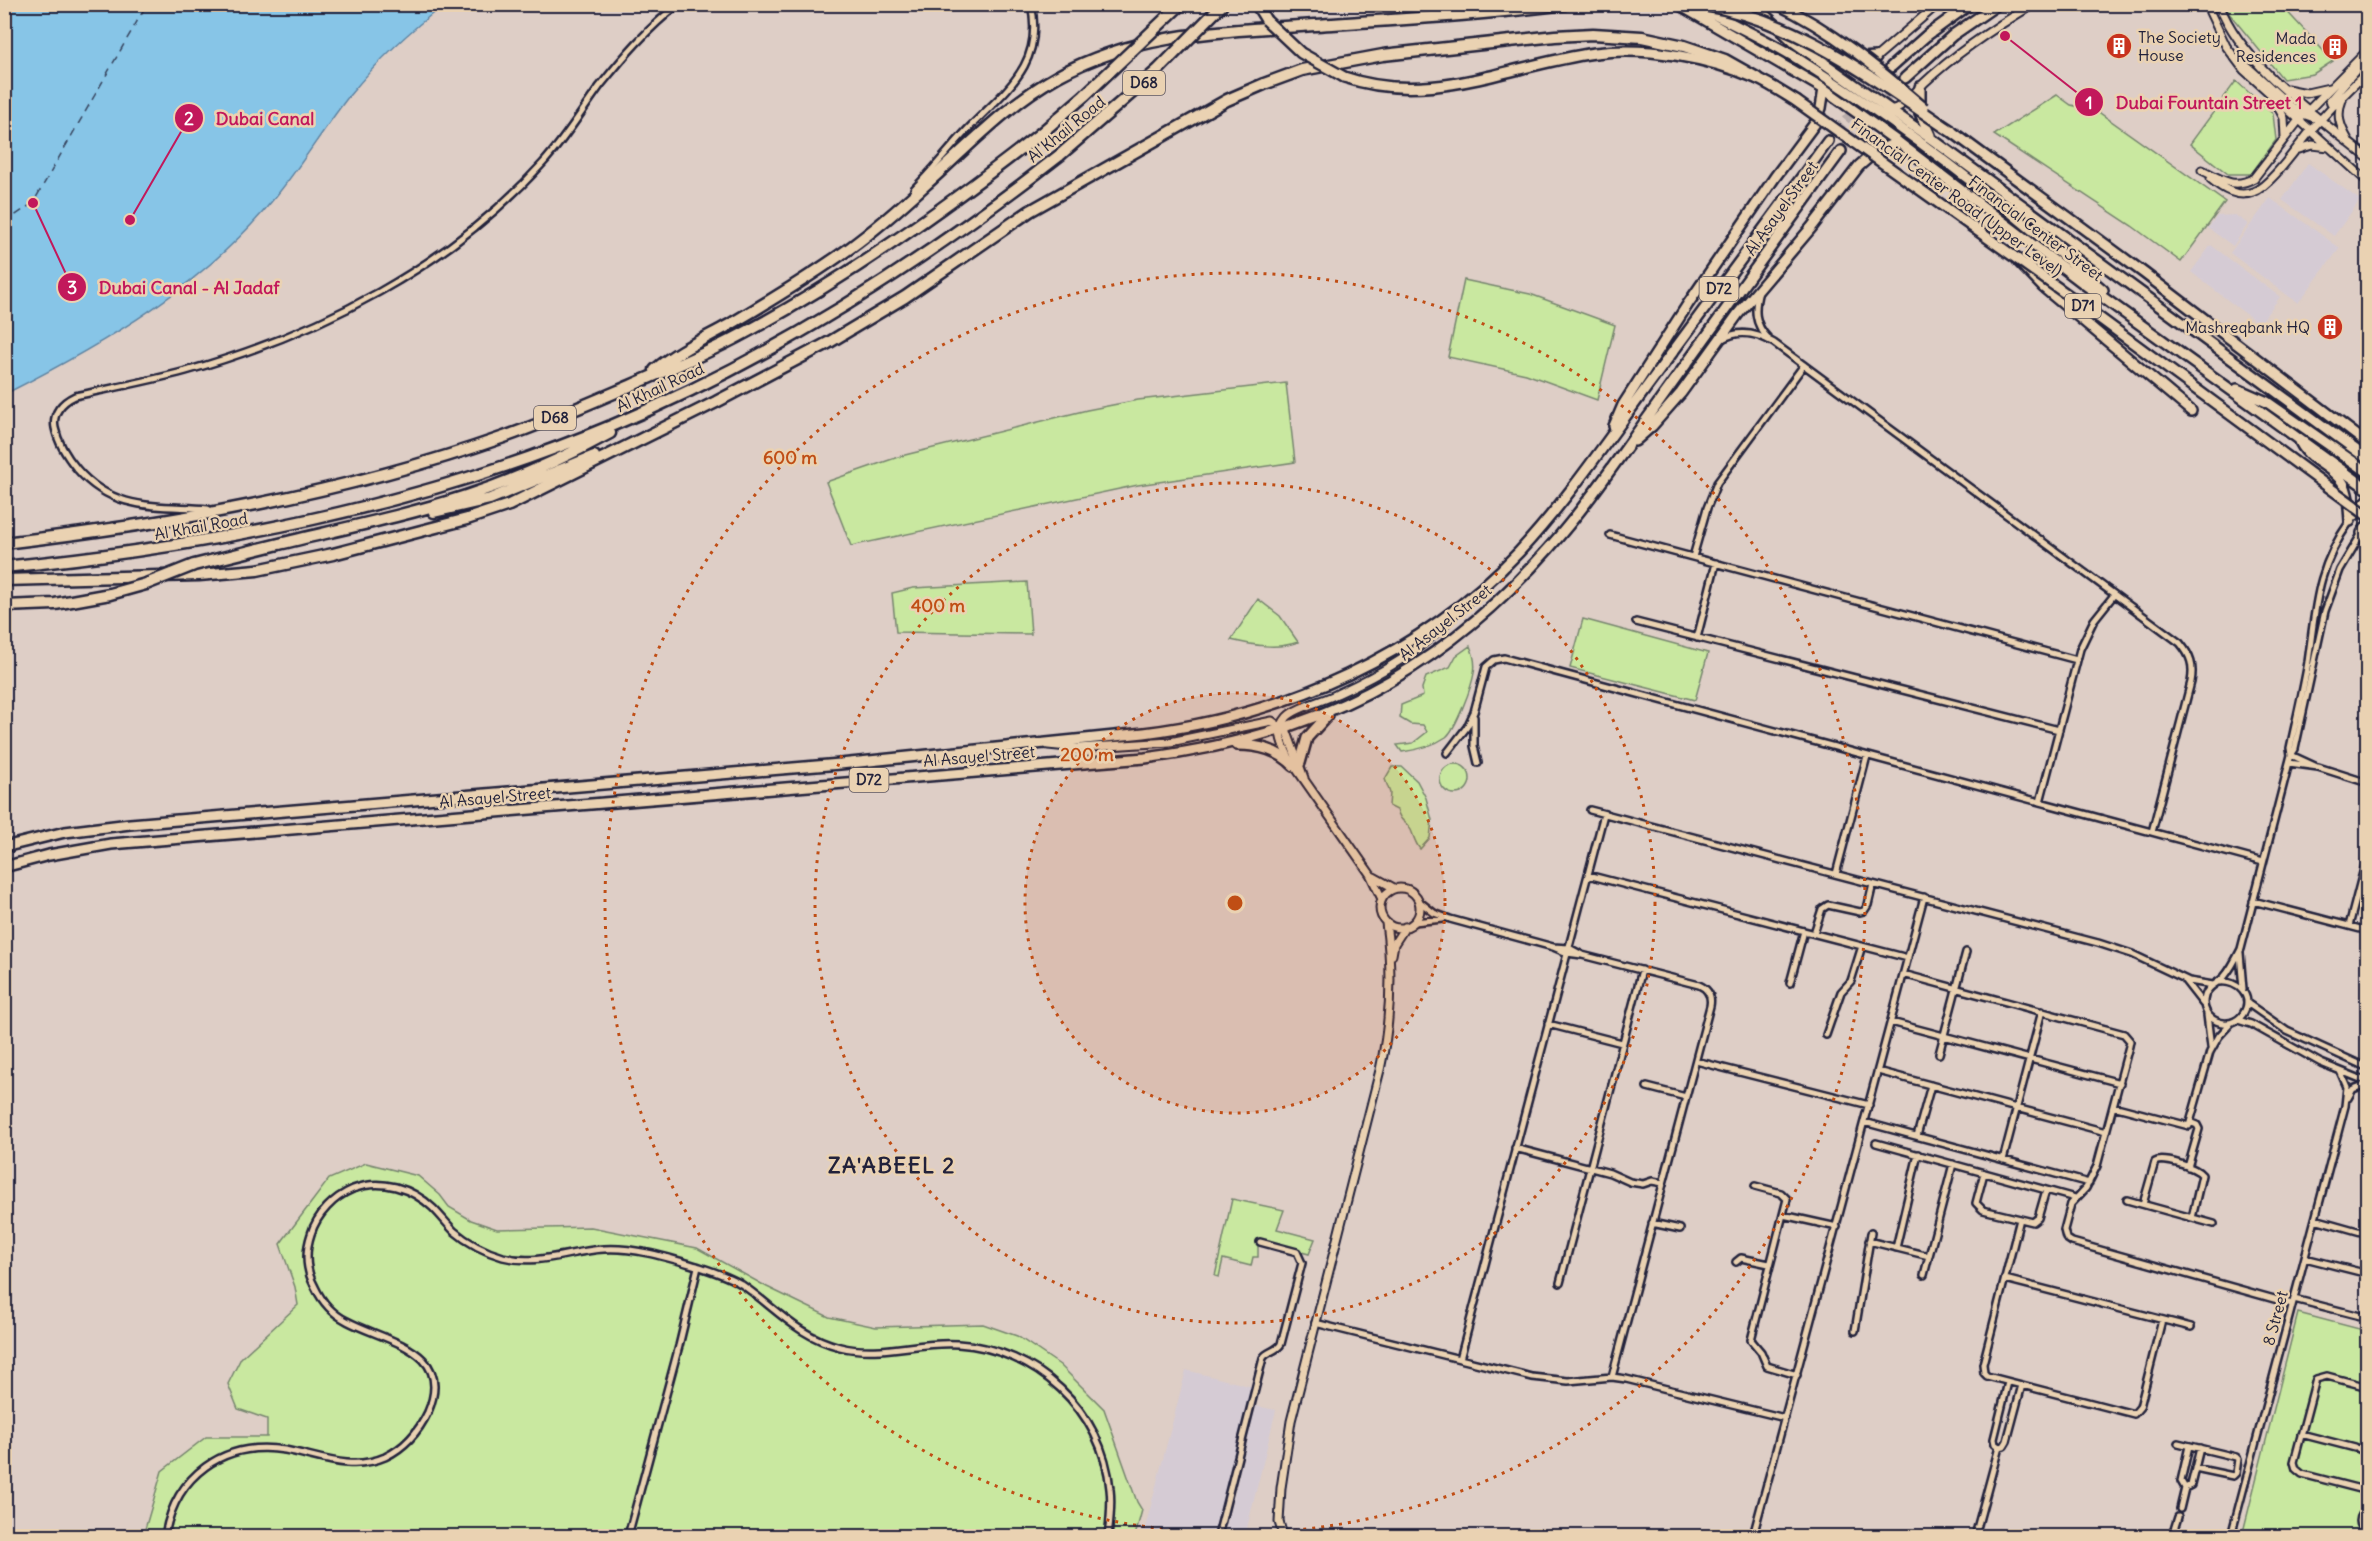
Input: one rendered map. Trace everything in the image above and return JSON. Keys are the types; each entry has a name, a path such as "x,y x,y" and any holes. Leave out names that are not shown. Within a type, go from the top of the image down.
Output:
{"highway":[{"name":"Al Khail Road","path":"5,543 146,525 225,511 308,493 441,458 540,424 735,338 824,288 933,216 1040,134 1084,96 1181,4"},
{"name":"Al Khail Road","path":"4,567 177,546 293,524 487,471 573,441 646,411 746,362 871,290 962,229 1060,155 1150,78 1223,4"},
{"path":"647,378 674,355 788,290 850,248 924,187 997,118 1042,86 1086,62 1127,48 1187,35 1427,18 1565,4"},
{"path":"1698,4 1755,18 1821,45 1951,131"},
{"path":"4,580 218,574 295,563 495,510 536,493 838,338 905,297 1030,211 1227,100 1283,76 1334,63 1383,55 1593,34 1642,37 1684,46 1725,60 1757,78"},
{"path":"4,606 55,604 101,596 146,584 194,566 427,508 509,480 570,454 646,411"},
{"path":"357,525 386,525 490,499 590,457 625,446"}],"main road":[{"name":"Financial Center Road (Upper Level)","path":"1256,4 1274,29 1291,46 1311,60 1344,77 1380,87 1429,88 1584,55 1627,51 1656,52 1689,58 1757,78 1796,101 2013,256 2367,516"},
{"name":"Financial Center Street","path":"1678,4 1824,89 1898,142 2046,255 2367,489"},
{"path":"1698,4 1774,45 1869,105 2025,222 2138,321"},
{"name":"Financial Center Street","path":"1753,4 1782,33 1892,110 2367,459"},
{"path":"1777,4 1805,18 1837,39 1893,81 1951,131 2144,273 2367,444"},
{"path":"1891,67 1926,36 1970,4"},
{"path":"1905,78 1953,36 1998,4"},
{"path":"1806,50 1847,59 1876,57"},
{"path":"1843,89 1848,89 1849,81"},
{"path":"1920,87 1920,113 1933,140"},
{"path":"1611,436 1623,405 1669,332 1775,177 1816,122 1824,89"},
{"name":"D72","path":"1611,436 1828,141"},
{"path":"1626,447 1660,418 1760,287 1811,228 1859,166 1875,152 1898,142"},
{"name":"Al Asayel Street","path":"4,867 70,850 122,843 1144,758 1226,745 1282,729 1335,710 1372,692 1425,660 1500,599 1562,533 1841,151"},
{"path":"2013,256 2043,287 2191,411"},
{"path":"2226,385 2267,402 2367,472"},
{"path":"2354,433 2367,436"},
{"name":"Al Asayel Street","path":"4,847 65,832 130,824 828,765 1189,727 1234,717 1326,684 1373,662 1429,628 1464,602 1529,541 1611,436"},
{"path":"2298,437 2308,454 2342,482 2349,506 2350,521"},
{"path":"2351,447 2367,452"},
{"path":"2350,521 2367,500"},
{"path":"1226,745 1270,749 1297,765 1307,738 1335,710"}],"street":[{"path":"225,511 142,506 116,498 100,489 80,472 63,448 54,423 60,406 75,396 174,374 243,352 348,309 411,273 465,234 522,185 560,143 630,50 679,4"},
{"path":"850,248 917,185 1017,80 1027,63 1032,44 1034,24 1031,4"},
{"path":"1938,4 1876,57 1860,75 1859,87 1869,105 1883,110 1892,110 1901,106 1962,51 2034,4"},
{"path":"2206,4 2218,33 2235,58 2272,97 2284,118 2285,137"},
{"path":"2219,4 2240,42 2282,86 2304,115 2311,131 2367,182"},
{"path":"2367,50 2304,115 2285,137 2260,173 2247,182 2225,183 2202,170 2227,190 2237,194 2247,194 2266,184 2321,119 2367,72"},
{"path":"2336,104 2332,104 2330,99 2367,56"},
{"path":"2235,58 2304,115"},
{"path":"2282,86 2307,93 2331,87"},
{"path":"2344,95 2338,117 2341,128 2351,144"},
{"path":"2272,97 2304,115 2321,119 2367,158"},
{"path":"2294,151 2312,145 2331,148"},
{"path":"1760,287 1755,310 1756,319 1774,343"},
{"path":"1717,342 1728,336 1746,333 1763,337 1774,343 2180,643 2192,661 2191,682 2152,832"},
{"path":"1693,557 1717,483 1804,365"},
{"path":"2291,755 2290,748 2306,672 2320,579 2333,546 2350,521"},
{"path":"2204,1005 2206,994 2232,967 2241,949 2291,755 2295,749 2325,611 2344,562 2366,530"},
{"path":"1611,535 2077,660"},
{"path":"1698,638 1716,563"},
{"path":"2040,802 2077,660 2089,629 2100,611 2114,595"},
{"path":"1382,899 1370,874 1305,781 1280,738 1282,729 1290,714 1345,691 1412,652 1445,624 1464,602"},
{"path":"1636,622 2059,730"},
{"path":"1478,763 1473,729 1474,712 1486,667 1494,660 1504,658 2263,861"},
{"path":"1447,753 1463,734 1474,712"},
{"path":"1040,744 1068,748 1134,746 1195,738 1264,721 1275,723 1282,729"},
{"path":"2291,755 2318,767 2367,783"},
{"path":"1836,874 1867,756"},
{"path":"2289,763 2318,767"},
{"path":"1590,810 2106,945 2181,978 2216,983 2232,982 2243,990"},
{"path":"1460,1359 1604,814"},
{"path":"2349,926 2367,853"},
{"path":"1370,874 1394,888 1410,890 1434,913 1450,919 1699,985 1708,991 1711,1001 1612,1377"},
{"path":"1588,875 1908,958"},
{"path":"1814,933 1822,909 1828,905 1864,911 1868,905 1873,884"},
{"path":"1288,1536 1282,1532 1279,1522 1282,1472 1297,1396 1384,1051 1391,1000 1391,960 1386,923 1380,909 1382,899 1394,888"},
{"path":"1753,1536 1923,897"},
{"path":"2253,901 2367,931"},
{"path":"1414,922 1420,909 1420,902"},
{"path":"1391,960 1394,944 1405,927 1414,922 1450,919"},
{"path":"1386,923 1405,927"},
{"path":"1790,983 1804,931"},
{"path":"1826,1035 1841,992 1851,981 1862,946"},
{"path":"2210,1052 2219,1036 2231,1023 2238,1020 2246,1009 2241,949"},
{"path":"1939,1054 1966,952"},
{"path":"1560,1283 1642,970"},
{"path":"1903,974 2042,1011 2128,1037 2129,1046 2097,1166 2089,1183 2075,1198 2064,1230 2069,1240 2293,1301 2367,1318"},
{"path":"2181,978 2204,1005 2211,1032 2210,1052 2192,1123"},
{"path":"2247,1003 2287,1031 2367,1068"},
{"path":"2003,1160 2042,1011"},
{"path":"2206,1012 2217,1022 2231,1023"},
{"path":"2238,1020 2251,1024 2294,1049 2367,1083"},
{"path":"1891,1022 2120,1083"},
{"path":"1548,1024 1622,1043"},
{"path":"1696,1061 1869,1105"},
{"path":"1878,1071 2106,1132"},
{"path":"2340,1071 2347,1087 2345,1106"},
{"path":"2345,1106 2353,1089 2367,1083"},
{"path":"1917,1136 1931,1085"},
{"path":"1647,1087 1686,1097"},
{"path":"2113,1106 2186,1126 2192,1123 2198,1125 2188,1167"},
{"name":"8 Street","path":"2231,1536 2345,1106"},
{"path":"1864,1122 2089,1183"},
{"path":"1876,1143 2075,1198"},
{"path":"1515,1148 1614,1174 1630,1182 1643,1185 1652,1181 1663,1183"},
{"path":"1896,1248 1918,1154"},
{"path":"2143,1204 2157,1160 2162,1159 2198,1170 2202,1178 2192,1218"},
{"path":"1924,1275 1953,1164"},
{"path":"1984,1173 1977,1206 1983,1210 2033,1222 2038,1218 2046,1190"},
{"path":"165,1536 171,1510 180,1492 200,1471 220,1458 245,1451 266,1449 287,1451 345,1464 367,1462 383,1458 398,1449 416,1432 424,1420 433,1391 432,1376 426,1362 404,1345 338,1316 325,1304 312,1281 307,1257 313,1227 324,1210 347,1192 375,1185 389,1185 409,1191 430,1206 460,1236 474,1245 505,1257 542,1260 613,1249 698,1267 734,1280 795,1328 811,1337 837,1346 862,1351 883,1351 932,1344 969,1345 1004,1353 1035,1368 1052,1381 1075,1403 1097,1439 1107,1468 1111,1492 1108,1536"},
{"path":"1755,1186 1788,1199 1769,1264 1751,1340 1761,1352 1767,1366 1797,1375"},
{"path":"2127,1200 2214,1224"},
{"path":"1783,1215 1837,1227"},
{"path":"2020,1219 1983,1369 1987,1376 2134,1414 2140,1407 2162,1320"},
{"path":"2315,1220 2367,1234"},
{"path":"1652,1223 1680,1229"},
{"path":"1855,1331 1871,1233"},
{"path":"1869,1241 1929,1256"},
{"path":"1218,1536 1263,1358 1281,1344 1302,1266 1301,1257 1297,1252 1260,1242"},
{"path":"1736,1262 1741,1258 1769,1264"},
{"path":"2305,1258 2367,1274"},
{"path":"628,1536 698,1267"},
{"path":"2005,1279 2191,1327"},
{"path":"1315,1323 1544,1379 1568,1381 1612,1377 1631,1380 1785,1418"},
{"path":"2367,1387 2327,1376 2319,1377 2314,1383 2294,1462 2299,1472 2367,1491"},
{"path":"1999,1447 1995,1444 1994,1439 2008,1382"},
{"path":"1999,1447 2004,1446 2007,1441 2022,1385"},
{"path":"2301,1434 2367,1451"},
{"path":"2178,1443 2236,1456 2238,1461 2236,1473 2231,1476 2196,1468"},
{"path":"2180,1509 2185,1488 2181,1481 2189,1446"},
{"path":"1975,1536 1999,1447"},
{"path":"2185,1488 2191,1485 2200,1449"},
{"path":"2186,1459 2197,1461"},
{"path":"2367,1510 2361,1515 2360,1522 2367,1535"},
{"path":"2172,1536 2178,1517"}],"shaded area":[{"path":"2308,163 2360,200 2334,236 2282,200"},
{"path":"2270,198 2340,248 2298,303 2230,253"},
{"path":"2235,215 2248,224 2233,246 2208,228 2217,216"},
{"path":"2211,245 2280,297 2259,324 2191,272"},
{"path":"1186,1370 1253,1387 1215,1536 1143,1536"},
{"path":"1256,1406 1276,1410 1245,1536 1224,1536"}],"green space":[{"path":"2227,5 2281,5 2333,61 2313,74 2283,79 2228,12"},
{"path":"2236,81 2273,114 2276,140 2251,174 2228,174 2190,144"},
{"path":"2057,95 2071,105 2097,111 2225,202 2181,262 2132,226 1994,135"},
{"path":"1464,280 1530,294 1615,325 1597,400 1526,374 1448,357"},
{"path":"1286,383 1295,462 1138,485 851,546 826,482 901,456 1087,410 1138,400"},
{"path":"1027,582 1031,634 896,632 892,593 913,588"},
{"path":"1258,599 1280,616 1298,642 1273,646 1231,640"},
{"path":"1583,619 1708,653 1695,700 1570,668"},
{"path":"1470,646 1475,662 1473,679 1463,707 1450,732 1446,737 1430,745 1402,752 1397,745 1413,743 1427,732 1423,725 1410,724 1400,718 1401,705 1423,696 1422,688 1426,677 1450,667 1456,656"},
{"path":"1455,764 1466,768 1470,779 1466,790 1455,794 1444,790 1440,779 1444,768"},
{"path":"1392,767 1402,767 1417,781 1426,798 1432,820 1430,838 1420,849 1411,830 1400,818 1397,810 1389,806 1390,793 1385,779"},
{"path":"366,1163 418,1176 440,1195 449,1207 471,1220 497,1229 591,1227 697,1248 767,1287 829,1317 876,1327 983,1324 1017,1336 1060,1365 1104,1409 1137,1502 1142,1510 1135,1536 143,1536 162,1471 206,1437 267,1437 267,1419 238,1409 228,1384 241,1358 298,1305 295,1287 280,1244 329,1179"},
{"path":"1232,1199 1284,1210 1277,1229 1315,1239 1309,1254 1258,1240 1258,1257 1253,1257 1251,1266 1223,1259 1219,1277 1215,1276"},
{"path":"2298,1313 2367,1331 2367,1536 2242,1536"}],"water":[{"path":"5,4 444,5 406,36 359,84 277,195 219,257 186,284 116,333 5,394"}],"ferry route":[{"path":"4,223 33,203 147,4"}],"tunnel":[{"path":"1828,141 1881,78"},
{"path":"1841,151 1896,87"}],"place":[{"name":"Dubai Fountain Street 1","path":"2005,36"},
{"name":"The Society House","path":"2119,46"},
{"name":"Mada Residences","path":"2335,47"},
{"name":"Dubai Canal - Al Jadaf","path":"33,203"},
{"name":"Dubai Canal","path":"130,220"},
{"name":"Mashreqbank HQ","path":"2330,327"}],"district":[{"name":"ZA'ABEEL 2","path":"892,1165"}]}
